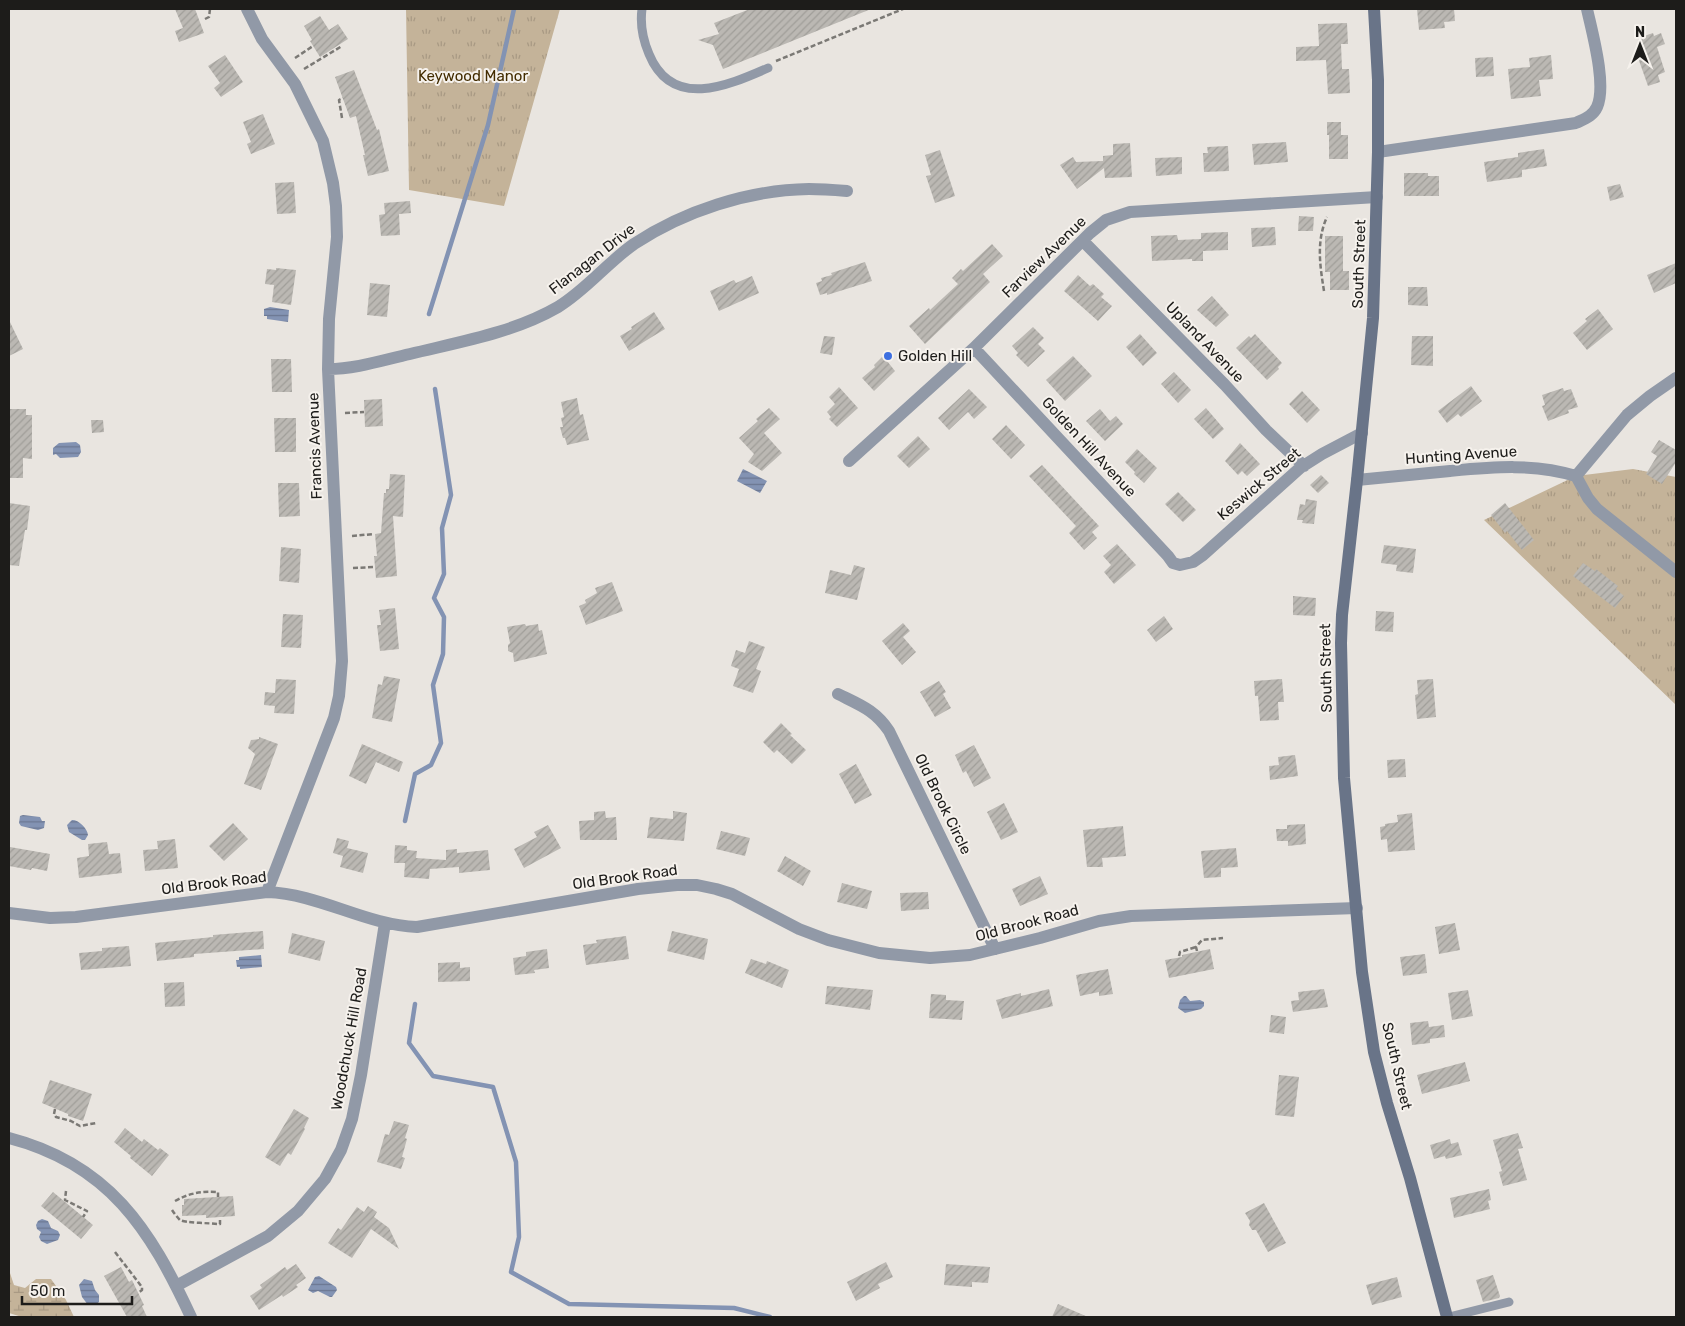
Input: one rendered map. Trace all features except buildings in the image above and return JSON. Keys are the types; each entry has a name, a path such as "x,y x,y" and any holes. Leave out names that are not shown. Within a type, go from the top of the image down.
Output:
{"street":[{"name":"Francis Avenue","path":"247,9 261,38 295,84 323,141 333,183 336,206 336,237 329,318 328,369 342,661 339,696 324,746 267,892"},
{"name":"South Street","path":"1374,9 1378,80 1378,152 1373,318 1342,615 1344,778 1362,972 1374,1052 1448,1317"},
{"path":"1378,152 1576,123 1589,117 1597,107 1600,92 1598,63 1587,9"},
{"name":"Flanagan Drive","path":"328,369 360,366 428,350 506,330 542,316 576,294 634,245 662,228 720,203 787,191 809,189 847,191"},
{"name":"Farview Avenue","path":"849,461 974,348 1103,222 1126,212 1377,198"},
{"name":"Upland Avenue","path":"1083,241 1225,385 1266,430 1304,466"},
{"name":"Golden Hill Avenue","path":"974,348 1162,549 1170,560 1182,565"},
{"path":"1676,378 1650,396 1627,416 1576,476 1588,498 1597,509 1676,572"},
{"name":"Keswick Street","path":"1182,565 1193,562 1203,555 1304,466 1322,454 1362,433"},
{"name":"Hunting Avenue","path":"1357,480 1497,466 1533,467 1560,471 1576,476"},
{"name":"Old Brook Circle","path":"838,694 870,710 878,716 889,731 995,949"},
{"name":"Old Brook Road","path":"9,913 50,918 76,917 267,892 286,893 307,898 384,923 417,927 638,889 697,885 732,894 812,935 861,950 930,958 970,955 1099,921 1135,915 1357,908"},
{"name":"Woodchuck Hill Road","path":"176,1286 268,1236 298,1211 325,1179 341,1150 352,1119 361,1075 384,923"},
{"path":"9,1138 44,1149 72,1162 109,1190 132,1213 148,1237 191,1317"}],"lane":[{"path":"642,9 642,26 646,48 653,64 667,80 680,86 708,89 732,84 768,68"},
{"path":"1448,1317 1510,1302"}],"path":[{"path":"205,19 209,17 210,9"},
{"path":"768,68 772,63 903,9"},
{"path":"295,58 312,46"},
{"path":"304,69 342,46"},
{"path":"342,118 339,100 343,98"},
{"path":"1324,291 1320,244 1322,228 1327,217"},
{"path":"345,413 364,412"},
{"path":"352,536 374,534"},
{"path":"353,568 375,567"},
{"path":"1179,956 1179,952 1197,949 1202,940 1223,938"},
{"path":"55,1109 54,1114 56,1117 71,1121 80,1126 96,1123"},
{"path":"66,1191 65,1200 70,1205 87,1211 83,1217"},
{"path":"175,1201 183,1196 206,1191 218,1192 218,1197"},
{"path":"172,1210 180,1220 186,1222 220,1224 220,1220"},
{"path":"115,1252 142,1287 138,1293"}],"green space":[{"name":"Keywood Manor","path":"406,9 560,9 504,206 409,190"},
{"path":"1633,469 1676,477 1676,705 1484,520 1576,476"},
{"path":"9,1270 14,1285 25,1288 36,1279 51,1279 66,1300 74,1317 22,1317 9,1313"}],"water":[{"path":"270,307 289,310 288,322 267,319 267,316 264,316 264,309"},
{"path":"76,442 80,445 81,452 78,457 60,458 56,454 53,455 53,448 59,443"},
{"path":"743,469 767,481 760,493 737,481"},
{"path":"20,816 40,817 42,821 45,821 44,828 38,830 21,826 19,823"},
{"path":"72,820 80,823 86,830 88,835 85,840 69,832 67,825"},
{"path":"261,955 262,967 240,969 240,967 237,967 236,960 239,960 239,957"},
{"path":"1184,996 1190,1001 1200,1000 1204,1002 1204,1006 1201,1009 1185,1013 1178,1008 1180,1000"},
{"path":"42,1219 48,1221 51,1228 58,1231 60,1235 58,1240 47,1244 41,1241 39,1237 41,1232 37,1229 36,1225"},
{"path":"319,1276 336,1287 337,1290 332,1297 318,1291 313,1293 308,1290 315,1277"},
{"path":"84,1279 92,1281 99,1295 99,1302 95,1305 88,1305 82,1297 79,1285"}],"waterway":[{"path":"429,314 488,125 514,9"},
{"path":"405,821 415,774 431,765 441,743 433,685 443,654 444,617 434,598 444,574 442,528 451,495 435,389"},
{"path":"415,1004 409,1043 433,1076 493,1087 516,1162 519,1237 511,1272 569,1304 734,1308 770,1317"}],"place":[{"name":"Golden Hill","path":"888,356"}]}
